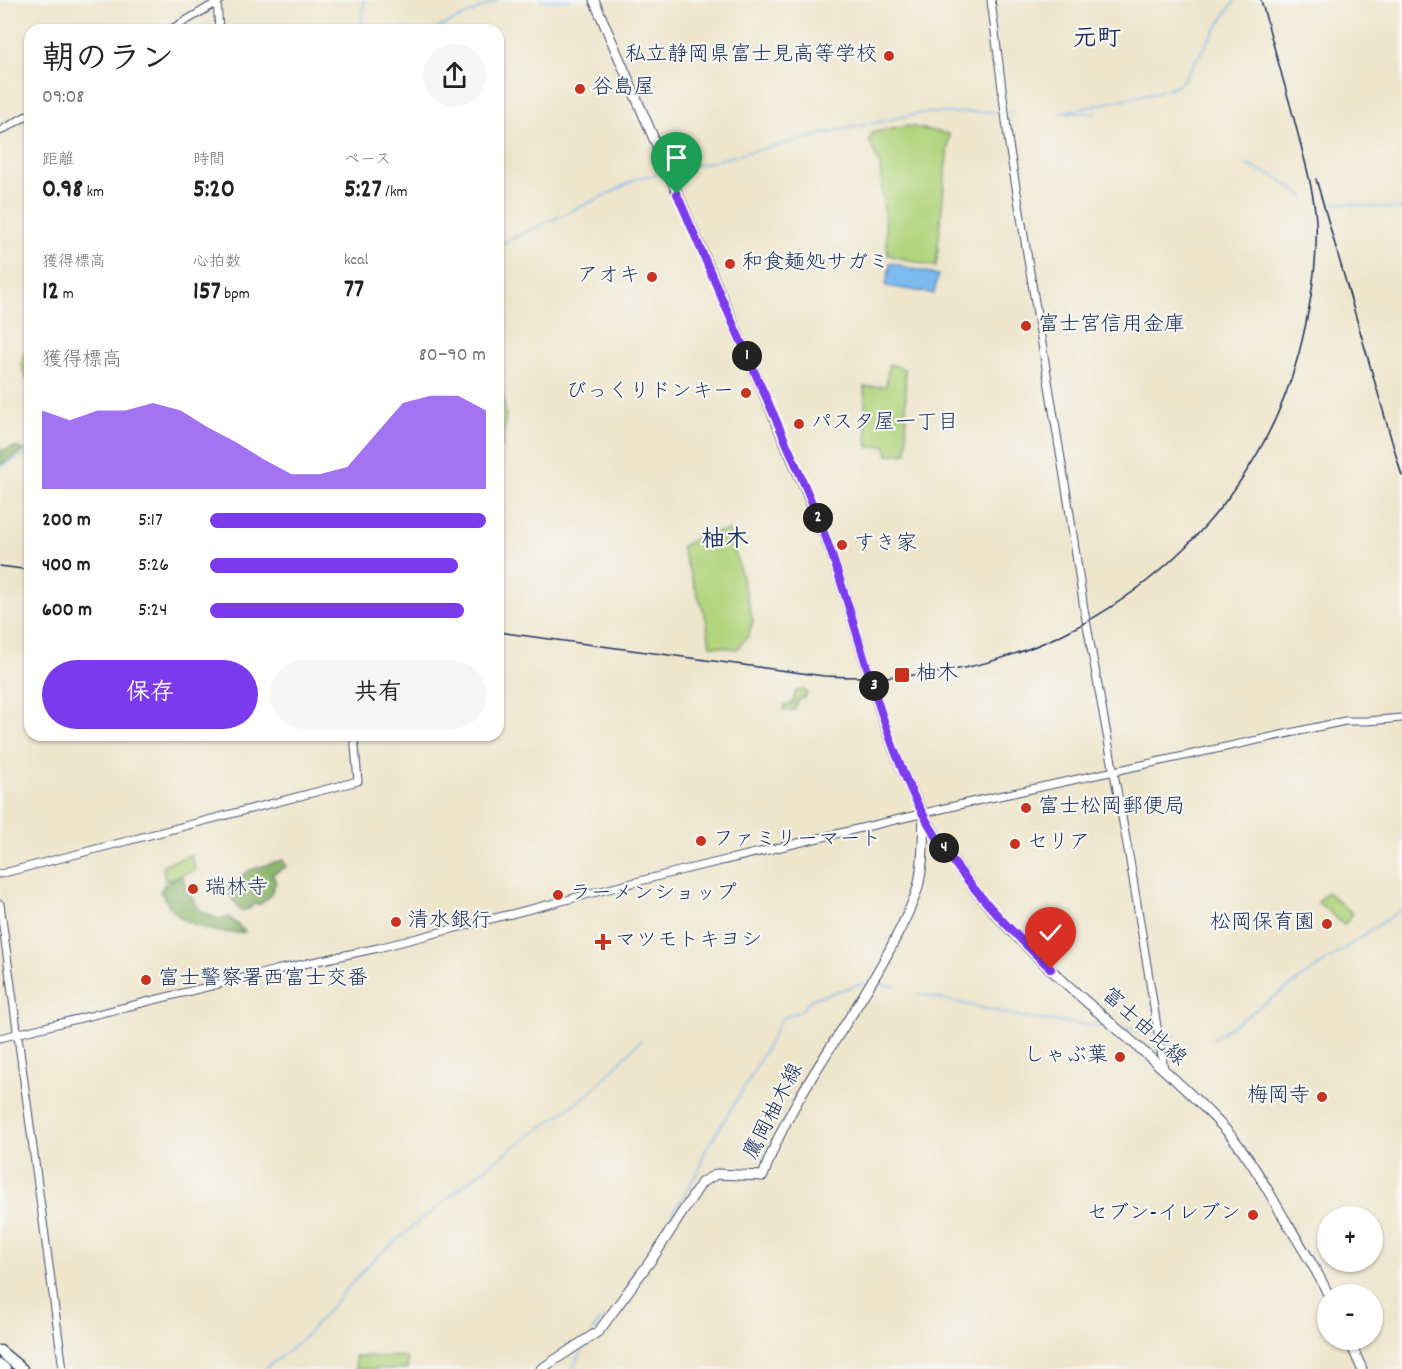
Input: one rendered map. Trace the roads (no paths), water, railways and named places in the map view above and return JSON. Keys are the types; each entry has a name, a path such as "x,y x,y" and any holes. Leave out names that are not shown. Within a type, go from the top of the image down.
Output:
{"highway":[{"path":"0,1351 22,1369"},
{"path":"0,1365 5,1369"}],"main road":[{"name":"富士由比線","path":"594,0 824,532 888,732 910,788 924,814 965,877 1006,925 1164,1071 1238,1144 1323,1284"},
{"name":"鷹岡柚木線","path":"541,1369 599,1331 654,1257 702,1182 717,1174 763,1176 784,1125 808,1081 873,982 900,930 918,887 924,814"},
{"path":"1353,1350 1362,1369"}],"street":[{"path":"991,0 1006,118 1084,609 1164,1071"},
{"path":"180,24 219,1"},
{"path":"219,1 219,24"},
{"path":"0,131 24,117"},
{"path":"0,1038 276,970 378,948 679,871 1112,771 1345,721 1402,718"},
{"path":"0,874 358,781 355,741"},
{"path":"0,904 63,1369"}],"water":[{"path":"890,263 938,275 934,294 886,286"}],"waterway":[{"path":"362,24 364,0"},
{"path":"447,24 498,0"},
{"path":"540,0 571,0"},
{"path":"1061,113 1157,92 1178,85 1235,0"},
{"path":"672,171 845,129 922,113 1002,112"},
{"path":"1007,112 1013,112"},
{"path":"1067,112 1096,114"},
{"path":"1247,165 1276,177 1305,197"},
{"path":"504,242 638,178 664,173"},
{"path":"1333,203 1402,209"},
{"path":"0,466 24,456"},
{"path":"1213,1039 1402,909"},
{"path":"630,1281 691,1184 700,1168 704,1153 753,1073 782,1018 801,1011 811,999 865,983"},
{"path":"876,984 895,986"},
{"path":"919,994 1031,1019 1110,1027"},
{"path":"1123,1028 1154,1032"},
{"path":"1162,1033 1176,1035"},
{"path":"264,1369 308,1333 369,1264 387,1248 485,1168 591,1092 641,1040"},
{"path":"592,1331 604,1317"},
{"path":"572,1369 584,1346"}],"railway":[{"path":"504,633 824,676 917,675 948,671 1009,656 1066,632 1120,601 1169,562 1213,517 1249,467 1278,412 1299,353 1310,304 1316,254 1313,199 1298,134 1261,0"},
{"path":"1316,179 1402,476"},
{"path":"0,566 24,569"}],"place":[{"name":"私立静岡県富士見高等学校","path":"889,56"},
{"name":"谷島屋","path":"580,89"},
{"name":"和食麺処サガミ","path":"730,264"},
{"name":"アオキ","path":"652,277"},
{"name":"富士宮信用金庫","path":"1026,326"},
{"name":"びっくりドンキー","path":"746,393"},
{"name":"パスタ屋一丁目","path":"799,424"},
{"name":"すき家","path":"842,545"},
{"name":"柚木","path":"902,675"},
{"name":"富士松岡郵便局","path":"1026,808"},
{"name":"ファミリーマート","path":"701,841"},
{"name":"セリア","path":"1015,844"},
{"name":"瑞林寺","path":"193,889"},
{"name":"ラーメンショップ","path":"558,895"},
{"name":"清水銀行","path":"396,922"},
{"name":"松岡保育園","path":"1327,924"},
{"name":"マツモトキヨシ","path":"603,942"},
{"name":"富士警察署西富士交番","path":"146,980"},
{"name":"しゃぶ葉","path":"1120,1057"},
{"name":"梅岡寺","path":"1322,1097"},
{"name":"セブン-イレブン","path":"1253,1215"}],"district":[{"name":"元町","path":"1097,40"},
{"name":"柚木","path":"725,541"}]}
